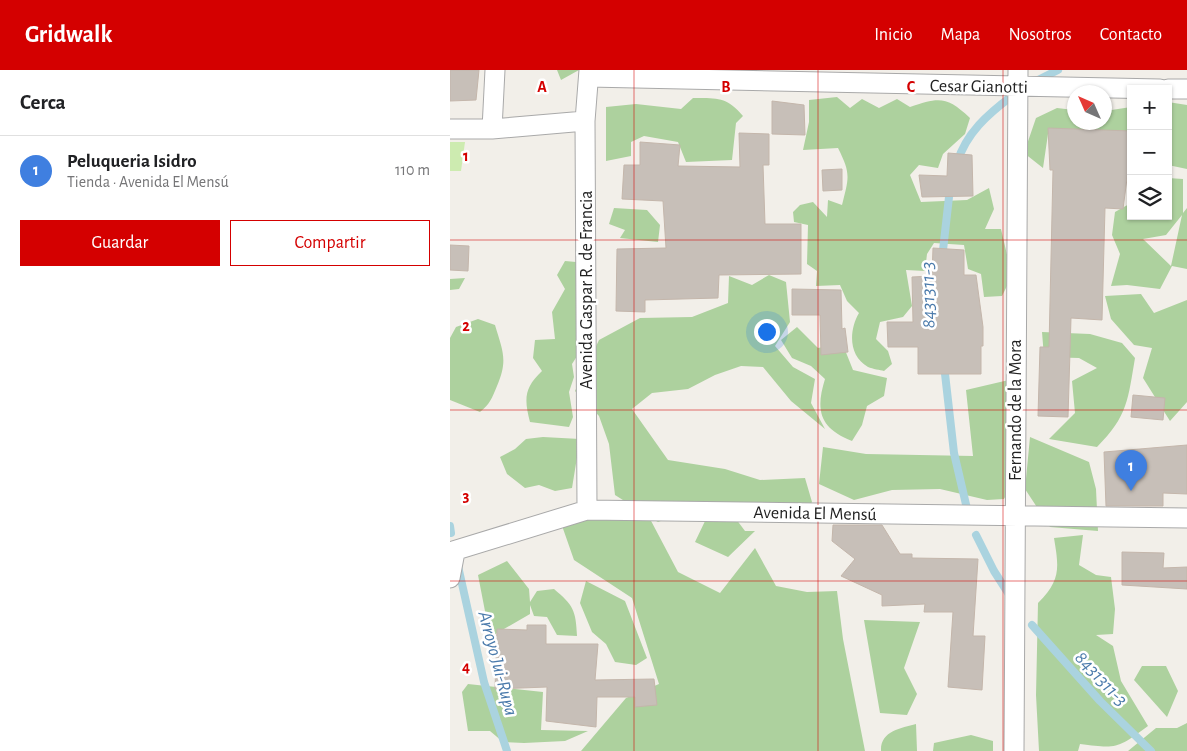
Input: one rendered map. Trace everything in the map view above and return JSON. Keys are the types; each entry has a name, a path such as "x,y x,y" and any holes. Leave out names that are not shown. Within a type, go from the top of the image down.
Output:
{"street":[{"path":"492,129 495,70"},
{"name":"Cesar Gianotti","path":"589,74 1017,79 1127,87"},
{"name":"Avenida Gaspar R. de Francia","path":"587,510 585,121 589,74"},
{"name":"Fernando de la Mora","path":"1014,751 1017,79"},
{"path":"1172,89 1187,89"},
{"path":"450,128 492,129 585,121"},
{"name":"Avenida El Mensú","path":"452,552 587,510 1187,518"},
{"path":"450,578 452,552"}],"green space":[{"path":"557,70 579,70 561,80"},
{"path":"837,97 850,108 862,99 879,108 897,99 910,107 928,101 949,102 970,118 965,134 943,154 938,168 919,165 910,175 921,202 967,200 989,188 994,209 985,229 1001,229 1012,276 1002,296 984,297 981,274 968,269 964,245 934,243 927,254 925,271 906,270 912,306 903,317 880,322 876,339 888,351 892,364 884,371 868,367 857,356 852,342 852,335 859,313 847,301 840,285 816,286 817,271 807,264 808,225 794,222 793,212 800,205 813,202 827,217 828,200 842,205 848,176 838,148 803,150 809,122 809,100"},
{"path":"693,98 709,98 727,102 743,116 736,123 732,160 686,162 678,142 644,136 631,142 631,156 606,161 606,107 636,104 681,109"},
{"path":"1172,103 1187,105 1187,169 1172,166"},
{"path":"1057,108 1067,109 1067,130 1112,130 1112,110 1127,108 1127,145 1048,134 1043,168 1024,153 1036,118"},
{"path":"450,142 465,142 461,171 450,171"},
{"path":"1172,178 1183,179 1183,213 1187,208 1187,269 1172,266 1160,289 1127,285 1111,286 1120,254 1112,235 1115,212 1127,205 1127,220 1172,220","holes":["1182,215 1171,266 1143,239 1166,235"]},
{"path":"614,208 647,210 660,225 658,242 620,238 625,230 609,224"},
{"path":"565,261 576,262 584,280 581,350 572,364 574,377 569,392 573,417 569,427 530,422 526,400 532,383 542,371 533,358 535,340 555,339 552,312 565,289 557,275"},
{"path":"769,275 786,282 790,322 775,346 793,367 815,379 811,403 825,429 791,401 763,367 741,366 715,375 688,389 652,393 632,409 668,460 725,469 760,480 805,478 812,502 801,521 714,502 658,522 649,517 678,572 720,593 755,548 776,586 807,592 837,591 843,639 865,751 581,751 626,698 659,684 632,598 574,560 560,520 645,514 615,495 609,444 599,416 575,391 599,340 640,318 692,317 728,303 729,276 752,285"},
{"path":"465,278 459,289 450,290 450,279"},
{"path":"1141,294 1154,313 1187,300 1187,402 1170,421 1143,378 1152,348 1134,345 1111,319 1105,296"},
{"path":"478,319 495,325 503,356 500,377 492,397 480,412 450,400 450,338 456,327"},
{"path":"797,327 818,348 838,344 845,350 853,370 887,378 884,396 867,406 862,425 852,441 833,430 823,417 820,400 825,379 811,366 792,358 781,340"},
{"path":"1042,332 1090,334 1122,343 1135,358 1128,396 1121,416 1097,447 1049,439 1075,413 1072,381 1097,368 1079,358 1044,357"},
{"path":"1013,379 1012,484 1004,499 987,500 940,489 892,490 854,500 819,484 823,447 866,454 973,456 966,390"},
{"path":"543,437 580,439 572,488 555,491 539,485 525,488 507,474 500,457 515,449 526,439"},
{"path":"1030,437 1089,462 1096,489 1098,531 1050,527 1025,489"},
{"path":"733,515 745,531 755,531 728,557 695,542 706,519"},
{"path":"1083,535 1079,565 1096,575 1111,577 1115,609 1113,634 1096,635 1113,646 1121,681 1148,726 1130,739 1117,745 1080,744 1078,751 1039,751 1036,695 1038,603 1051,587 1056,573 1057,558 1054,538"},
{"path":"507,561 529,589 530,602 537,591 554,589 565,599 572,609 576,620 577,636 557,635 547,617 534,616 530,605 530,614 490,637 478,575"},
{"path":"586,581 625,601 647,658 636,665 615,662 606,644 592,632 580,603"},
{"path":"864,620 920,622 904,668 917,694 907,715 880,713"},
{"path":"1142,666 1166,666 1178,691 1167,717 1134,680"},
{"path":"468,684 543,692 541,730 588,731 565,741 524,743 503,742 490,731 468,731 462,692"},
{"path":"1187,723 1187,751 1128,751 1156,728 1177,728"},
{"path":"916,724 917,751 881,751 884,739 892,731"},
{"path":"971,735 993,741 993,751 933,751 934,743"}],"building":[{"path":"450,70 479,70 476,100 450,101"},
{"path":"772,101 804,105 805,135 772,134"},
{"path":"1048,128 1127,131 1127,179 1123,209 1105,208 1102,320 1071,318 1068,417 1038,416 1040,347 1049,347 1053,170 1050,170"},
{"path":"739,133 769,134 769,165 763,165 765,224 801,224 801,274 719,275 718,298 645,300 645,312 616,311 617,249 666,248 663,201 622,199 624,165 640,165 640,142 680,145 678,166 740,167"},
{"path":"948,153 972,155 973,196 922,197 919,175 947,176"},
{"path":"842,169 842,190 823,191 822,170"},
{"path":"450,245 469,246 468,271 450,270"},
{"path":"933,248 964,250 964,275 976,275 983,327 981,374 918,374 918,347 888,347 887,322 913,322 912,277 932,276"},
{"path":"792,289 841,290 842,329 845,328 848,352 821,355 820,315 792,315"},
{"path":"1133,395 1165,398 1163,420 1131,417"},
{"path":"1187,445 1187,494 1163,493 1163,506 1106,506 1104,452"},
{"path":"833,525 882,525 900,554 912,554 912,558 978,559 973,636 985,636 982,690 948,687 953,612 924,612 925,604 882,606 882,595 841,576 855,559 832,541"},
{"path":"1122,552 1164,553 1163,568 1187,567 1187,589 1122,585"},
{"path":"527,625 546,625 546,644 598,644 595,680 654,679 657,705 635,707 635,697 597,697 596,727 546,721 547,687 495,689 497,629 527,630"}],"waterway":[{"name":"8431311-3","path":"1036,81 1058,70"},
{"name":"8431311-3","path":"957,163 972,133 1012,96"},
{"name":"8431311-3","path":"942,259 950,188"},
{"name":"8431311-3","path":"944,365 954,453 968,513"},
{"name":"Arroyo Jui-Rupa","path":"450,526 451,533"},
{"name":"8431311-3","path":"976,535 994,571 1010,596"},
{"name":"Arroyo Jui-Rupa","path":"458,566 484,682 507,751"},
{"name":"8431311-3","path":"1032,625 1100,701 1151,751"}],"place":[{"name":"Peluqueria Isidro","path":"1131,491"}]}
